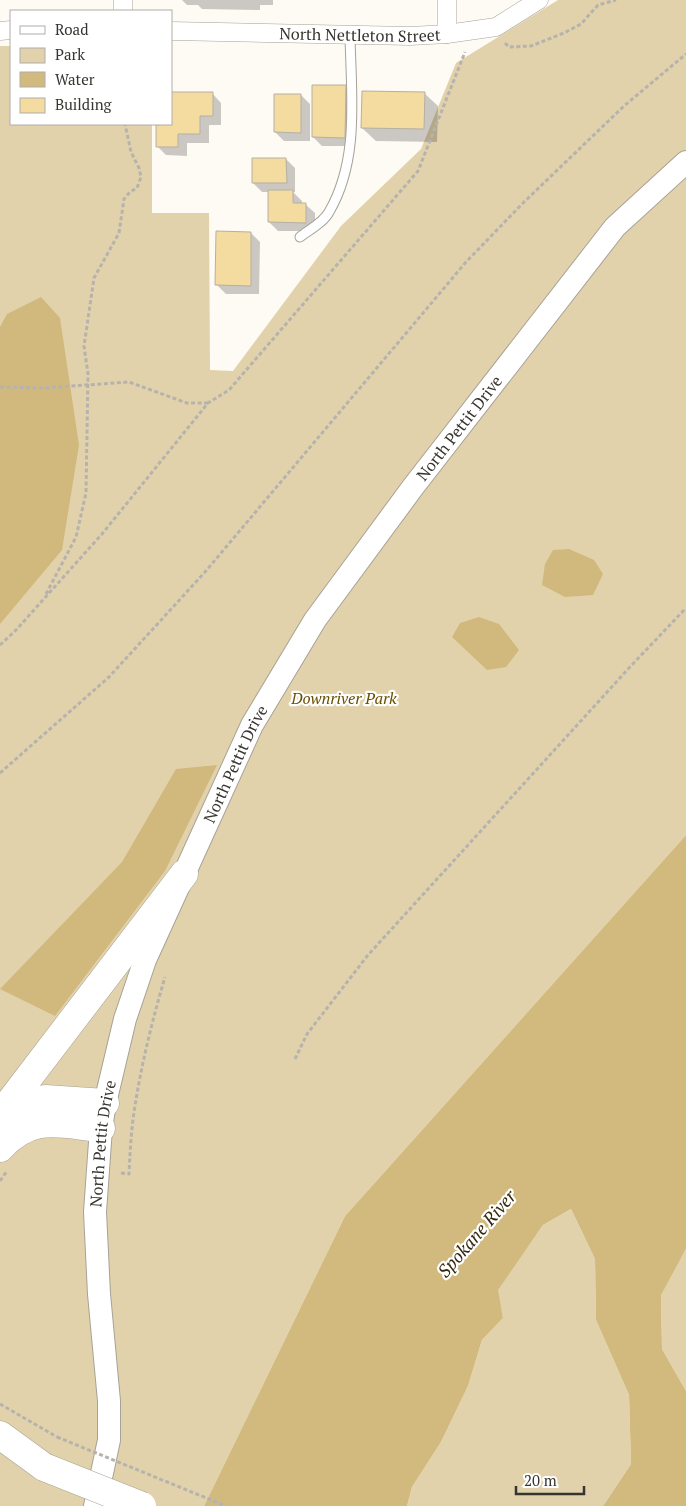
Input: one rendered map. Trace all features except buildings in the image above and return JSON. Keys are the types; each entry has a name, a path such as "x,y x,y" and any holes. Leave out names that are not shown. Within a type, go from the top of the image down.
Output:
{"main road":[{"path":"1,1114 184,874"},
{"path":"1,1114 45,1099 103,1116"},
{"path":"6,1157 16,1132 30,1125 103,1116"},
{"path":"0,1435 44,1467"},
{"path":"0,1448 142,1506"},
{"path":"0,1457 44,1467"}],"street":[{"path":"447,0 447,34"},
{"name":"North Nettleton Street","path":"172,31 410,36 447,34 496,27 539,0"},
{"name":"North Pettit Drive","path":"97,1499 109,1440 109,1401 99,1294 95,1212 103,1116 125,1019 145,960 252,725 315,620 413,487 615,227 686,162"}],"lane":[{"path":"300,238 328,214 343,181 351,147 350,35"}],"path":[{"path":"496,27 499,38 510,47 531,46 581,24 598,5 616,0"},
{"path":"0,647 102,534 208,403 229,390 418,171 474,30"},
{"path":"0,773 109,677 205,572 466,262 524,202 624,106 686,54"},
{"path":"43,600 76,537 86,493 87,385 84,346 94,278 119,233 124,199 137,188 141,177 131,152 125,125"},
{"path":"0,387 43,388 129,382 187,403 208,403"},
{"path":"296,1059 308,1034 368,955 686,608"},
{"path":"122,1173 129,1174 134,1114 143,1065 153,1018 167,970"},
{"path":"0,1180 6,1157"},
{"path":"0,1404 57,1437 226,1506"}],"green space":[{"name":"Downriver Park","path":"558,0 686,0 686,835 345,1216 204,1506 0,1506 0,46 10,46 10,125 152,125 152,213 209,213 210,370 233,371 341,226 421,149 456,63"},
{"path":"571,1209 595,1259 596,1320 629,1395 631,1464 603,1506 407,1506 412,1487 441,1442 468,1386 482,1340 503,1318 497,1290 543,1225"},
{"path":"686,1249 686,1391 662,1349 661,1294"}],"shaded area":[{"path":"41,297 60,318 79,445 62,550 0,624 0,327 7,314"},
{"path":"569,549 594,560 603,574 593,595 565,597 542,585 545,564 553,550"},
{"path":"479,617 499,624 519,650 506,667 487,670 452,637 460,623"},
{"path":"217,765 165,871 55,1016 0,989 122,862 176,769"}],"water":[{"name":"Spokane River","path":"686,835 686,1249 661,1295 662,1349 686,1391 686,1506 603,1506 631,1464 629,1395 596,1320 595,1259 571,1209 543,1225 498,1290 503,1318 482,1340 468,1386 441,1442 412,1487 407,1506 204,1506 345,1216"}]}
